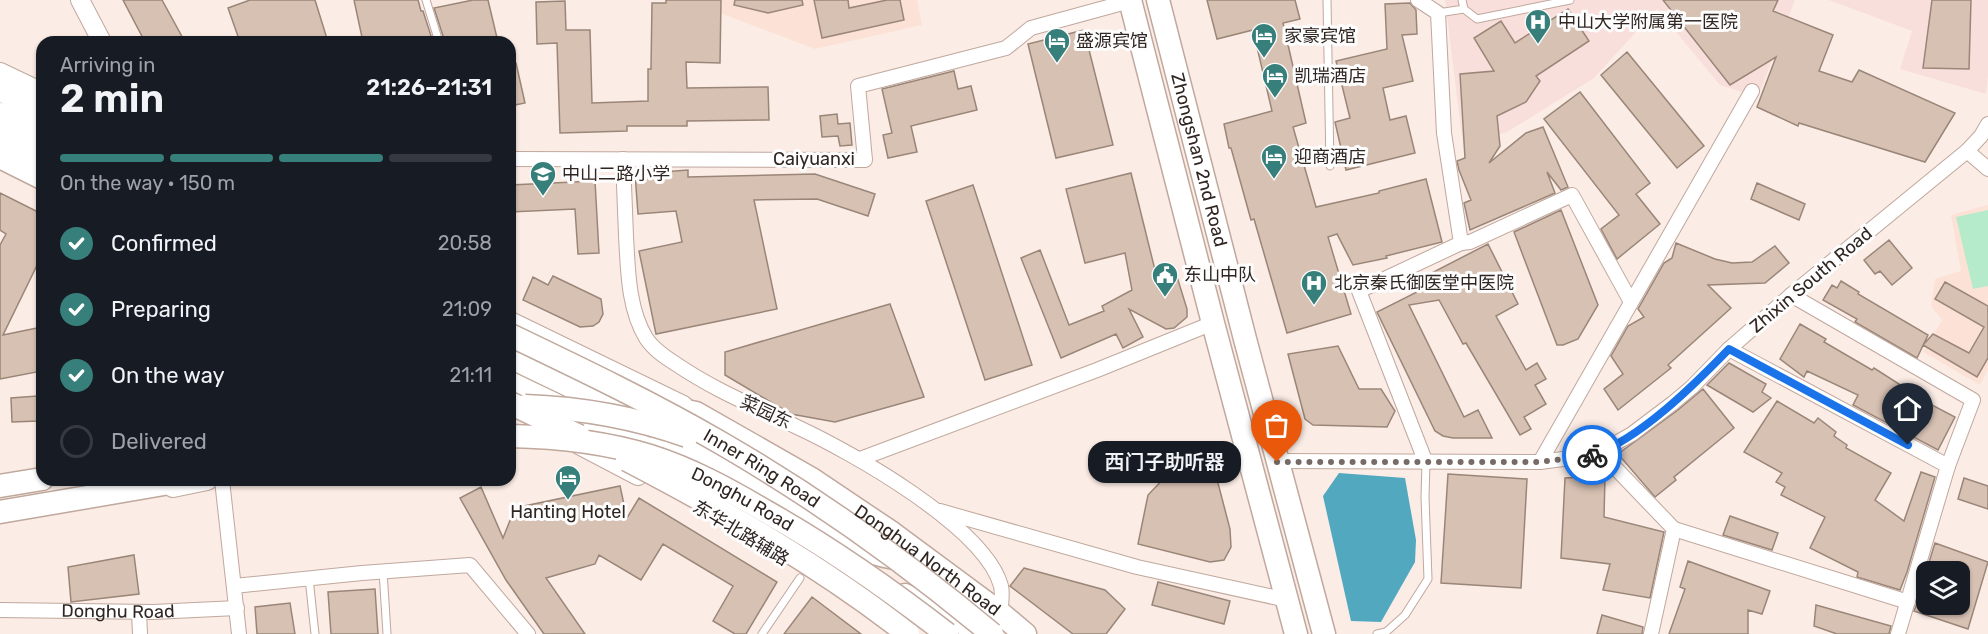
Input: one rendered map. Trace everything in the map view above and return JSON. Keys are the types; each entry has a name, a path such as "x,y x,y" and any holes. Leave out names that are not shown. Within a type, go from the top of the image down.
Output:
{"main road":[{"name":"Zhongshan 2nd Road","path":"1130,0 1296,634"},
{"name":"Zhongshan 2nd Road","path":"1158,0 1277,462 1324,634"},
{"path":"0,73 36,104"},
{"path":"0,91 36,105"},
{"path":"0,114 36,131"},
{"path":"0,135 36,152"},
{"path":"0,157 36,175"},
{"path":"0,169 36,186"},
{"name":"Donghua North Road","path":"516,325 696,413 810,478 892,533 1025,634"},
{"name":"Inner Ring Road","path":"516,338 677,418 765,470 871,539 992,634"},
{"path":"516,360 577,389 729,471 864,550 887,557 929,560"},
{"path":"516,395 577,389 696,413"},
{"path":"516,396 642,446 726,486 808,533 957,634"},
{"name":"Donghu Road","path":"516,396 653,424 710,444 765,470"},
{"path":"516,397 599,446 707,503 820,572 908,634"},
{"path":"516,416 579,443"},
{"path":"516,434 552,435 579,443"},
{"name":"Donghu Road","path":"516,435 605,445 660,460 702,477 759,507 838,555 946,634"},
{"name":"东华北路辅路","path":"579,443 725,522 776,553 895,634"},
{"path":"642,446 629,470 701,473"},
{"path":"0,476 36,470"},
{"path":"0,486 36,480"},
{"path":"0,512 152,486"},
{"path":"0,521 179,486"},
{"path":"834,534 892,533"},
{"path":"892,589 979,629 989,626 1000,613"}],"street":[{"path":"80,0 96,36"},
{"name":"Caiyuanxi","path":"516,159 865,160 858,86 1006,48 1031,28 1130,0"},
{"path":"1418,0 1438,13 1444,133 1461,243"},
{"path":"1540,462 1752,91"},
{"path":"0,100 36,106"},
{"name":"Zhixin South Road","path":"1277,462 1540,462 1600,452 1632,434 1692,387 1729,349 1791,295 1967,151 1981,136 1988,124"},
{"path":"0,145 36,162"},
{"path":"1967,151 1988,169"},
{"name":"菜园东","path":"623,159 632,301 638,323 648,341 659,353 697,379 860,459 936,510 972,541 985,556 1001,586 1000,613"},
{"path":"1426,463 1359,291 1461,243 1470,242 1572,195 1631,302"},
{"path":"1791,295 1973,400 1948,466 1898,634"},
{"path":"860,459 1213,324"},
{"path":"1729,349 1948,466"},
{"path":"1600,452 1674,530 1908,602"},
{"path":"223,486 239,634"},
{"path":"936,510 1137,567 1287,600"},
{"path":"1651,634 1674,530"},
{"path":"234,586 470,565 528,634"},
{"name":"Donghu Road","path":"0,610 139,612 237,608"},
{"path":"139,612 140,634"}],"lane":[{"path":"426,0 436,36"},
{"path":"1327,0 1330,166"},
{"path":"1462,0 1464,9 1477,19 1570,0"},
{"path":"1438,13 1464,9"},
{"path":"1377,634 1386,632 1405,615 1428,579 1426,463"},
{"path":"383,571 387,634"},
{"path":"309,578 315,634"},
{"path":"762,634 800,578"}],"shaded area":[{"path":"686,0 917,0 922,25 815,49"},
{"name":"中山大学附属第一医院","path":"1445,0 1795,0 1758,97 1720,85 1657,9 1594,78 1507,132 1463,145"},
{"path":"1829,0 1988,0 1986,94 1900,69 1912,31"},
{"path":"1988,205 1988,370 1980,385 1923,352 1942,320 1931,306 1935,279 1961,271 1951,215"}],"green space":[{"path":"1988,210 1988,286 1973,289 1956,217"}],"water":[{"path":"1339,473 1405,478 1416,540 1415,562 1381,622 1351,621 1323,496"}],"building":[{"path":"123,0 162,0 182,36 142,36"},
{"path":"250,0 315,0 326,36 238,36 228,8"},
{"path":"354,0 418,0 431,36 362,36"},
{"path":"473,0 488,0 497,36 443,36 434,8"},
{"path":"666,0 721,0 720,63 686,62 687,88 768,87 769,120 687,121 687,126 627,126 627,131 560,133 557,43 537,44 536,2 565,1 566,30 590,30 592,103 648,101 652,3 666,3"},
{"path":"735,0 802,0 803,5 768,13 734,5"},
{"path":"814,0 848,0 849,8 887,0 900,0 904,20 822,38"},
{"path":"1207,0 1295,0 1300,19 1283,23 1306,123 1293,127 1316,207 1379,193 1379,191 1426,179 1442,242 1353,265 1337,234 1328,237 1351,314 1287,333 1254,219 1251,220 1231,148 1229,148 1224,124 1272,111 1253,30 1217,39"},
{"path":"1663,0 1778,0 1773,11 1833,35 1819,71 1852,82 1859,70 1955,113 1925,162 1799,123 1798,126 1757,107 1776,57 1730,85"},
{"path":"1932,0 1971,0 1969,69 1923,68"},
{"path":"1410,3 1416,10 1417,34 1402,35 1413,81 1383,88 1390,120 1406,116 1415,153 1346,170 1335,122 1350,118 1336,61 1387,49 1385,4"},
{"path":"1568,9 1589,41 1536,76 1540,81 1526,102 1497,116 1500,146 1489,163 1526,133 1543,127 1568,187 1561,190 1547,172 1555,193 1470,230 1464,203 1471,200 1457,161 1465,158 1460,74 1494,71 1474,38 1501,21 1515,43"},
{"path":"1084,30 1113,145 1056,158 1028,44"},
{"path":"1627,52 1704,146 1677,168 1601,75"},
{"path":"516,63 525,103 516,105"},
{"path":"954,71 958,89 971,86 977,110 911,126 917,152 888,158 883,135 892,133 882,89"},
{"path":"1580,92 1650,183 1636,194 1660,224 1617,259 1601,229 1619,215 1544,119"},
{"path":"837,114 838,124 850,123 852,145 840,146 838,136 822,137 820,116"},
{"path":"688,170 688,177 815,174 875,194 868,216 817,199 754,200 777,309 656,334 639,251 682,242 676,211 638,214 635,174"},
{"path":"1131,173 1155,270 1174,267 1187,309 1187,317 1174,328 1166,329 1129,309 1143,337 1123,348 1116,334 1061,358 1021,258 1040,250 1069,325 1104,311 1102,306 1132,290 1125,253 1085,263 1066,189"},
{"path":"595,181 599,253 578,254 575,209 516,212 516,185"},
{"path":"1757,183 1805,204 1799,220 1751,199"},
{"path":"973,185 1032,365 985,380 926,201"},
{"path":"0,193 36,211 36,267 3,335 36,328 36,372 0,379 0,245 6,234 0,230"},
{"path":"1561,210 1598,305 1578,339 1557,345 1514,232"},
{"path":"1889,240 1912,268 1892,285 1880,271 1875,274 1864,260"},
{"path":"1676,243 1715,259 1732,263 1752,262 1775,246 1789,263 1765,283 1708,285 1731,308 1668,365 1671,368 1618,410 1604,389 1623,374 1611,356 1628,326 1644,317 1638,309 1664,263 1672,258"},
{"path":"1488,244 1518,304 1496,316 1526,370 1537,363 1546,379 1535,385 1546,404 1524,417 1531,429 1520,435 1466,343 1463,344 1439,300 1409,305 1464,417 1478,410 1492,438 1443,436 1435,431 1377,312 1423,289 1418,280"},
{"path":"553,276 601,299 603,314 599,322 593,326 580,327 523,300 533,277 548,285"},
{"path":"1841,281 1859,292 1858,294 1928,335 1917,358 1855,322 1857,319 1823,300 1832,285 1837,288"},
{"path":"1945,282 1988,306 1988,358 1977,377 1923,345 1933,334 1969,353 1984,327 1935,299"},
{"path":"890,304 924,397 835,422 791,414 725,375 725,352"},
{"path":"1800,324 1826,339 1824,342 1872,370 1874,368 1910,391 1909,393 1955,417 1938,450 1853,405 1858,395 1807,371 1804,377 1780,359"},
{"path":"1338,346 1359,389 1381,389 1395,411 1387,427 1313,425 1305,419 1288,354"},
{"path":"1729,363 1766,384 1762,392 1771,398 1753,412 1707,385"},
{"path":"1703,389 1734,428 1674,477 1676,480 1655,497 1618,454"},
{"path":"36,396 36,421 12,422 11,398"},
{"path":"1777,401 1814,423 1818,418 1836,432 1834,436 1847,445 1846,448 1891,473 1875,500 1904,521 1921,472 1935,477 1900,590 1857,577 1858,572 1810,548 1825,517 1781,495 1785,487 1776,482 1782,473 1744,452"},
{"path":"1213,464 1230,529 1231,547 1224,560 1210,562 1138,544 1148,495 1170,472"},
{"path":"1448,474 1527,479 1521,588 1441,583"},
{"path":"1605,476 1604,517 1664,532 1650,598 1603,590 1610,564 1561,558 1565,478"},
{"path":"1964,478 1988,486 1988,509 1958,499"},
{"path":"620,486 627,518 639,498 777,582 746,634 735,634 713,621 733,586 663,544 641,580 599,555 595,564 546,578 585,634 544,634 506,580 460,498 481,487 503,538 515,508"},
{"path":"1730,516 1778,533 1772,550 1723,535"},
{"path":"1935,543 1988,562 1968,629 1926,615 1970,615 1970,561 1929,561"},
{"path":"134,555 139,594 71,602 68,567"},
{"path":"1688,561 1770,591 1762,614 1748,610 1748,634 1669,634 1685,589 1680,587"},
{"path":"1024,568 1105,590 1125,609 1106,634 1073,634 1010,586"},
{"path":"1158,582 1230,601 1224,624 1152,605"},
{"path":"375,589 378,634 331,634 328,592"},
{"path":"812,597 861,634 784,634"},
{"path":"290,603 295,634 257,634 255,607"},
{"path":"1816,605 1891,626 1889,634 1837,634 1814,626"},
{"path":"1602,615 1643,627 1642,634 1597,634"}],"way so far":[{"path":"1277,462 1540,462 1592,455"}],"place":[{"name":"中山大学附属第一医院","path":"1538,45"},
{"name":"家豪宾馆","path":"1264,59"},
{"name":"盛源宾馆","path":"1057,64"},
{"name":"凯瑞酒店","path":"1275,99"},
{"name":"迎商酒店","path":"1274,180"},
{"name":"中山二路小学","path":"543,197"},
{"name":"东山中队","path":"1165,298"},
{"name":"北京秦氏御医堂中医院","path":"1314,306"},
{"name":"西门子助听器","path":"1277,462"},
{"name":"Hanting Hotel","path":"568,501"}],"route":[{"path":"1592,455 1612,446 1652,419 1692,387 1729,349 1908,445"}]}
